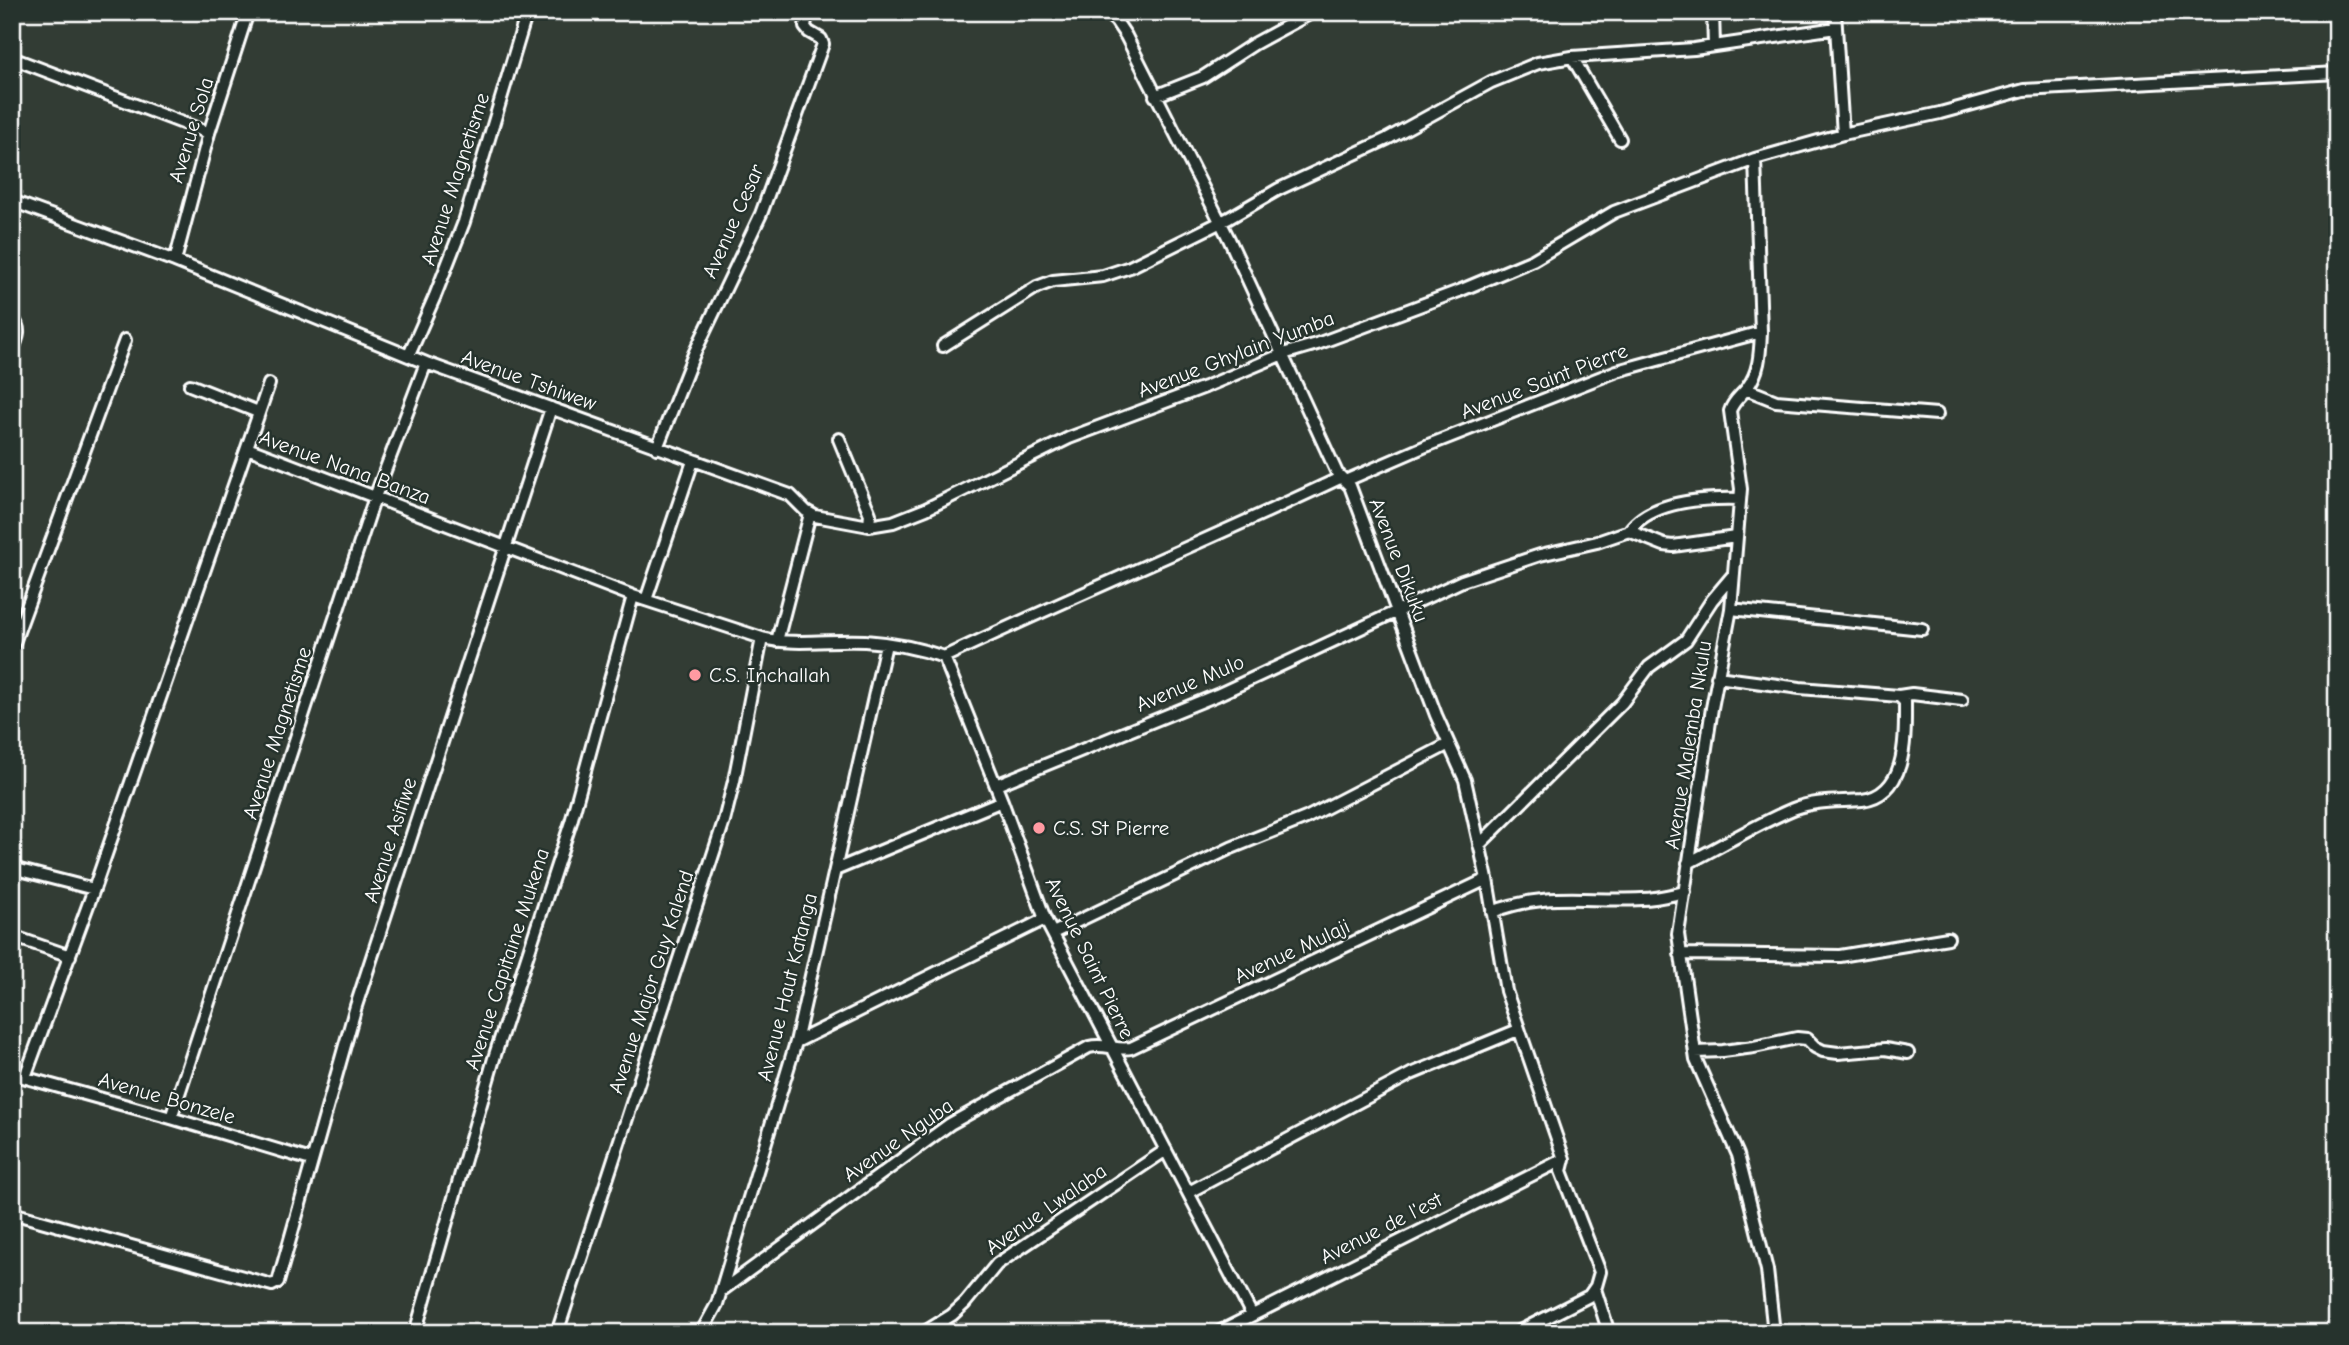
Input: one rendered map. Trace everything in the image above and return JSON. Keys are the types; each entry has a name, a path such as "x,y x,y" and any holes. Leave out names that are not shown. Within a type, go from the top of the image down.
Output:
{"street":[{"name":"Avenue Sola","path":"175,261 209,133 248,12"},
{"name":"Avenue Magnetisme","path":"409,355 464,222 527,12"},
{"name":"Avenue Cesar","path":"657,449 694,354 761,214 823,44 821,39 805,27 807,12"},
{"name":"Avenue Dikuku","path":"1106,12 1116,20 1126,36 1221,222 1343,479 1350,486 1448,744 1465,780 1487,879 1504,980 1518,1030 1540,1085 1550,1124 1564,1159 1561,1171 1600,1272 1595,1289 1609,1333"},
{"path":"1155,96 1203,77 1254,44 1313,12"},
{"path":"1713,12 1714,46"},
{"path":"1835,12 1843,134"},
{"path":"943,346 1045,283 1103,276 1130,267 1221,222 1267,194 1387,139 1491,82 1538,63 1572,57 1672,51 1836,28"},
{"path":"1572,57 1620,139"},
{"path":"12,58 209,133"},
{"name":"Avenue Ghylain Yumba","path":"869,526 893,522 926,509 1069,438 1205,387 1283,354 1357,329 1513,269 1614,212 1755,159 1843,134 1940,113 2024,90 2337,73"},
{"name":"Avenue Malemba Nkulu","path":"1755,159 1761,332 1759,360 1746,389 1730,411 1737,454 1740,499 1731,609 1717,677 1678,934 1695,1052 1699,1068 1738,1155 1768,1270 1774,1333"},
{"name":"Avenue Tshiwew","path":"12,201 175,261 426,363 790,495 810,514 869,526"},
{"path":"12,317 18,324 19,331 12,351"},
{"name":"Avenue Saint Pierre","path":"1252,1315 1045,919 996,785 944,657 1056,604 1343,479 1617,371 1761,332"},
{"path":"12,649 125,340"},
{"name":"Avenue Magnetisme","path":"171,1118 375,497 426,363"},
{"path":"247,448 269,384"},
{"path":"190,385 258,412"},
{"path":"1746,389 1776,401 1937,414"},
{"name":"Avenue Asifiwe","path":"12,1213 274,1286 278,1282 356,1006 551,408"},
{"path":"839,439 870,514 869,526"},
{"name":"Avenue Nana Banza","path":"25,1077 94,889 247,448 633,596 762,638 777,641 864,641 919,648 944,657"},
{"path":"646,600 693,461"},
{"path":"1736,537 1673,546 1629,531 1649,512 1658,509 1685,503 1740,499"},
{"path":"777,641 810,514"},
{"name":"Avenue Mulo","path":"996,785 1217,695 1462,581 1629,531"},
{"path":"1479,845 1622,703 1649,667 1686,640 1712,600 1734,574"},
{"name":"Avenue Capitaine Mukena","path":"415,1333 495,1055 571,821 633,596"},
{"path":"1731,609 1922,629"},
{"name":"Avenue Major Guy Kalend","path":"557,1333 724,821 762,638"},
{"name":"Avenue Haut Katanga","path":"701,1333 721,1292 796,1042 886,644"},
{"path":"1717,677 1800,688 1899,696 1912,694 1962,700"},
{"path":"1688,863 1796,808 1824,802 1870,798 1885,791 1904,751 1905,702 1899,696"},
{"path":"1053,933 1231,848 1306,818 1448,744"},
{"path":"835,870 1002,801"},
{"path":"12,868 94,889"},
{"name":"Avenue Mulaji","path":"1111,1048 1131,1048 1487,879"},
{"path":"1492,912 1525,901 1552,898 1645,899 1685,892"},
{"path":"796,1042 1045,919"},
{"path":"12,936 69,956"},
{"path":"1680,954 1840,956 1948,938"},
{"path":"1189,1192 1411,1074 1518,1030"},
{"path":"1695,1052 1754,1048 1797,1038 1807,1040 1823,1051 1838,1054 1877,1049 1908,1053"},
{"name":"Avenue Nguba","path":"721,1292 950,1124 1089,1047 1101,1045 1111,1048"},
{"name":"Avenue Bonzele","path":"12,1074 311,1160"},
{"name":"Avenue Lwalaba","path":"923,1333 944,1321 965,1303 997,1264 1166,1150"},
{"name":"Avenue de l'est","path":"1217,1333 1564,1159"},
{"path":"1516,1333 1587,1297 1595,1289"}],"place":[{"name":"C.S. Inchallah","path":"695,675"},
{"name":"C.S. St Pierre","path":"1039,828"}]}
